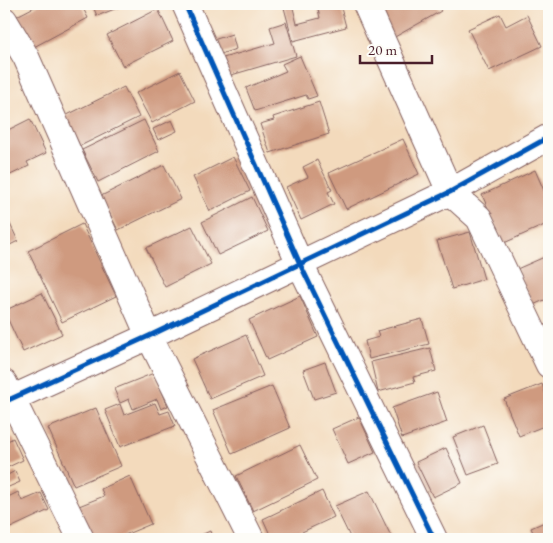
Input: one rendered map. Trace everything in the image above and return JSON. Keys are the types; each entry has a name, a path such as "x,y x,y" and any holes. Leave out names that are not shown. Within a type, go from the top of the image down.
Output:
{"street":[{"path":"185,4 300,264 434,539"},
{"path":"366,4 450,192 479,218 549,365"},
{"path":"4,20 26,57 149,336 251,539"},
{"path":"80,539 6,394 149,336 450,192 549,137"}],"building":[{"path":"40,4 81,4 88,18 32,48 15,17"},
{"path":"92,4 127,4 97,16"},
{"path":"283,4 292,4 297,24 320,18 317,5 340,4 346,27 293,41"},
{"path":"373,4 436,4 441,11 393,38"},
{"path":"158,9 173,41 123,66 107,35"},
{"path":"500,14 506,26 527,15 542,46 489,71 468,29"},
{"path":"286,22 296,56 228,76 223,58 275,43 270,27"},
{"path":"232,34 236,49 211,57 207,42"},
{"path":"300,56 317,96 308,99 306,95 255,111 246,88 286,71 282,64"},
{"path":"180,71 195,101 152,123 136,93"},
{"path":"124,87 139,117 80,146 65,116"},
{"path":"319,102 329,134 270,153 260,124 274,120 273,117"},
{"path":"30,119 46,153 27,162 29,166 4,178 4,132"},
{"path":"144,120 159,151 98,182 82,150"},
{"path":"172,120 177,131 158,140 153,129"},
{"path":"403,139 419,174 346,209 329,173"},
{"path":"233,157 250,191 210,211 193,177"},
{"path":"317,160 332,190 328,192 334,204 301,220 286,187 308,177 303,167"},
{"path":"164,165 181,199 118,230 101,196"},
{"path":"535,170 549,202 549,223 504,243 482,195"},
{"path":"252,197 268,231 218,255 202,222"},
{"path":"4,211 18,241 4,248"},
{"path":"82,224 116,296 62,322 28,251"},
{"path":"192,226 211,264 165,287 146,248"},
{"path":"470,232 484,279 452,289 437,241"},
{"path":"549,255 549,298 533,305 517,269"},
{"path":"42,293 62,334 23,352 4,311"},
{"path":"300,296 318,337 267,360 249,320"},
{"path":"422,319 429,344 369,359 365,341 379,337 377,331"},
{"path":"246,335 263,376 210,399 192,359"},
{"path":"430,348 436,371 413,377 415,382 378,392 371,362"},
{"path":"325,362 336,392 314,399 303,370"},
{"path":"154,373 168,406 161,409 157,399 133,409 129,399 120,403 114,389"},
{"path":"542,384 549,403 549,424 519,436 504,399"},
{"path":"272,386 290,428 232,454 213,410"},
{"path":"437,392 447,422 402,438 392,408"},
{"path":"155,403 160,414 169,411 175,426 120,447 105,410 120,404 124,415"},
{"path":"96,408 121,466 74,486 48,428"},
{"path":"359,417 375,452 348,464 332,429"},
{"path":"483,425 498,464 468,475 453,437"},
{"path":"13,438 23,460 4,469 4,443"},
{"path":"300,445 317,480 253,511 236,476"},
{"path":"446,448 462,483 433,497 416,462"},
{"path":"15,471 20,482 4,489 4,477"},
{"path":"130,476 151,524 115,539 94,539 79,506 104,496 101,489"},
{"path":"322,491 334,517 287,539 272,539 263,519"},
{"path":"369,491 391,536 384,539 351,539 335,506"},
{"path":"18,492 22,501 41,493 49,510 4,531 4,499"},
{"path":"549,520 549,539 536,539 531,528"},
{"path":"210,531 213,539 192,539"}],"cycle path":[{"path":"185,4 300,264 434,539"},
{"path":"4,402 149,336 450,192 549,137"}]}
